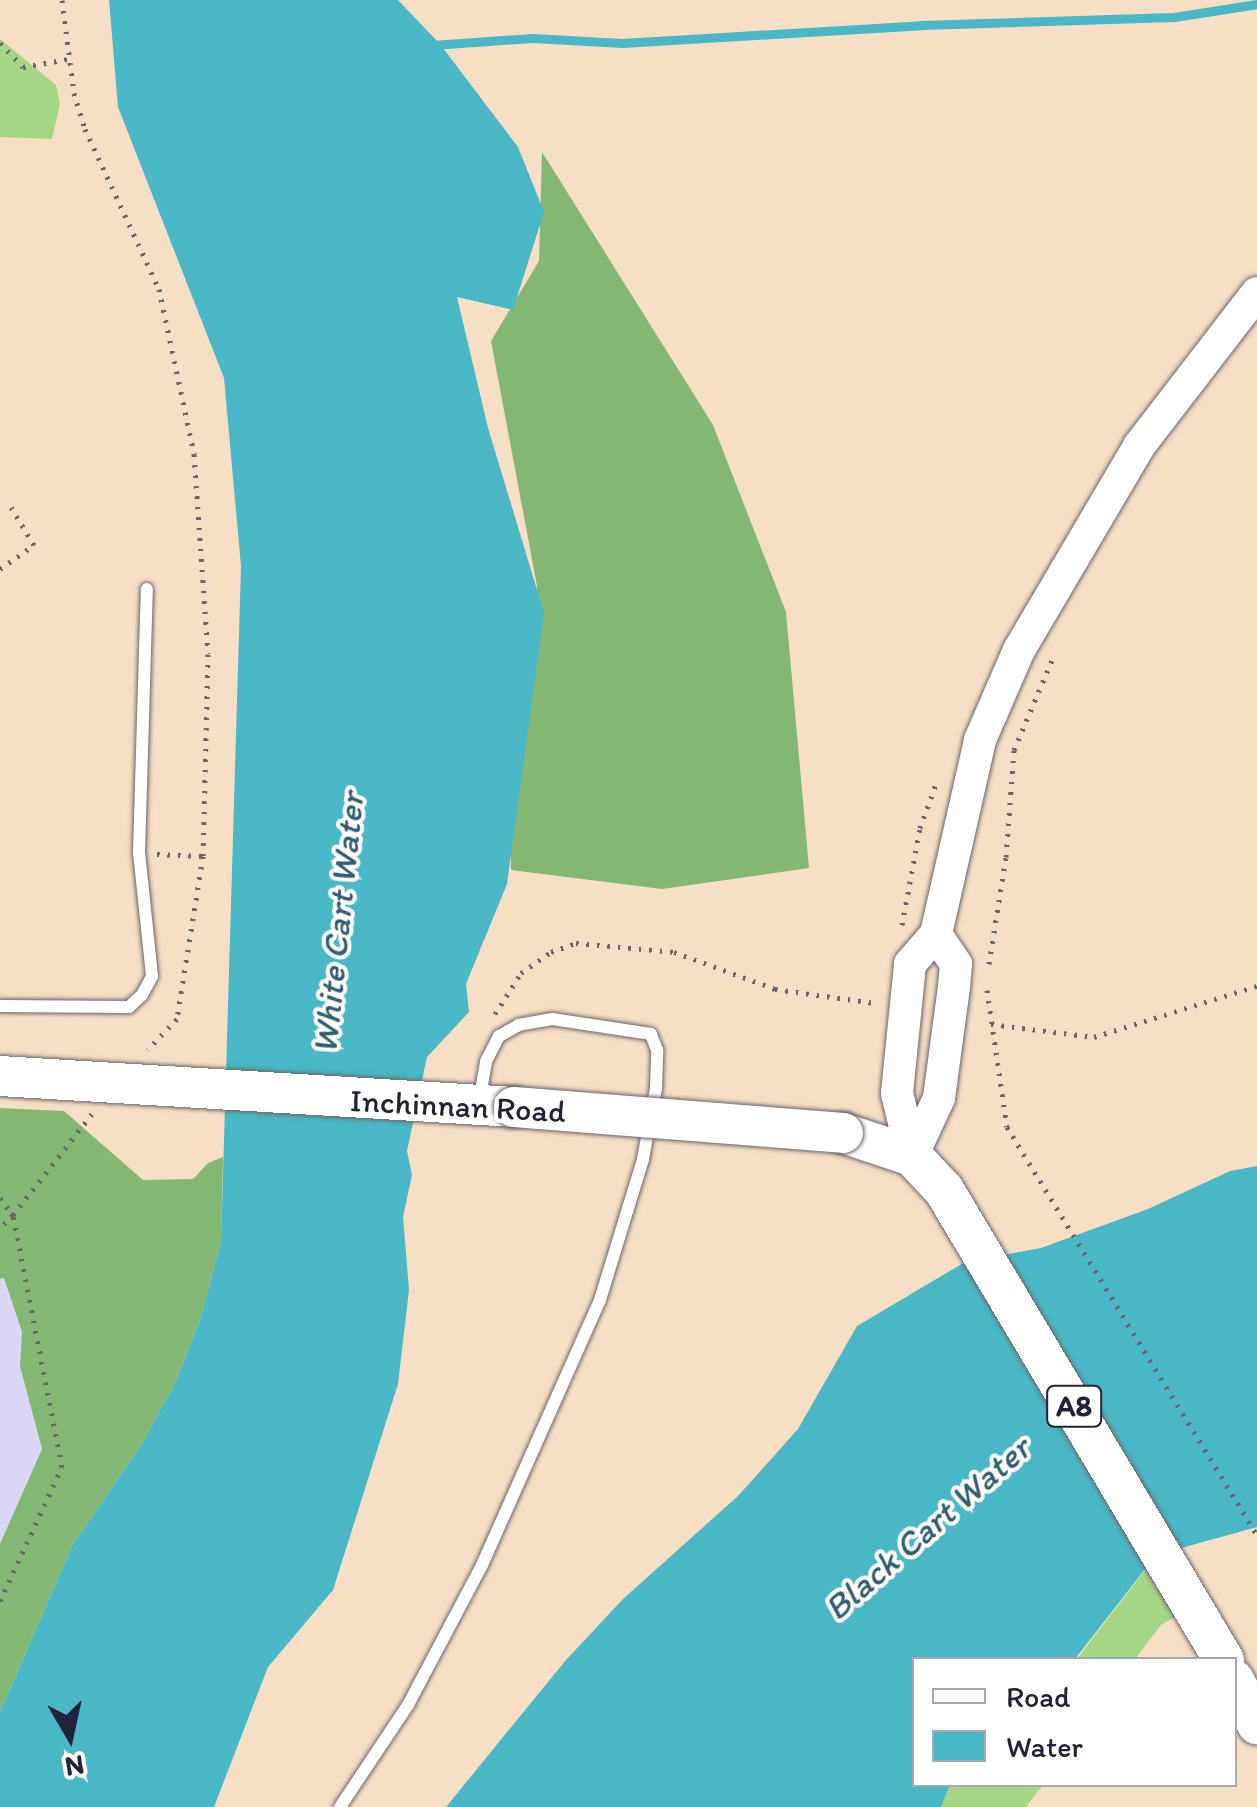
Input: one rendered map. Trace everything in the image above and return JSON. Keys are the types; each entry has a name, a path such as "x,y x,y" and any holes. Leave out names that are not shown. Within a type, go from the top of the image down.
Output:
{"main road":[{"name":"Inchinnan Road","path":"0,1076 843,1133 912,1156"},
{"name":"A8","path":"912,1156 926,1168 953,1206 1222,1657"},
{"path":"1237,1686 1257,1724"}],"street":[{"path":"912,1156 897,1094 910,964 936,934 980,740 1019,650 1138,446 1257,293"},
{"path":"912,1156 939,1098 956,964 936,934"}],"lane":[{"path":"0,1006 129,1007 142,995 152,976 139,853 147,590"},
{"path":"340,1807 408,1706 482,1565 600,1300 643,1159 656,1088 656,1050 651,1034 552,1020 519,1024 499,1036 480,1084 478,1106"}],"path":[{"path":"0,1228 114,1085 177,1019 203,856 208,654 194,454 159,289 84,129 68,60 62,0"},
{"path":"0,43 23,68 68,60"},
{"path":"0,569 34,545 11,507"},
{"path":"1054,654 1014,750 1006,856 986,990 1007,1127 1257,1535"},
{"path":"139,853 203,856"},
{"path":"492,1019 521,974 552,952 576,943 674,952 774,989 886,1004"},
{"path":"991,1024 1094,1037 1257,986"},
{"path":"968,988 986,990"},
{"path":"0,1198 13,1215 62,1466 0,1601"}],"shaded area":[{"path":"4,1278 22,1332 20,1366 42,1449 0,1544 0,1279"}],"green space":[{"path":"0,39 56,85 60,104 52,139 0,137"},
{"path":"542,152 713,425 786,612 809,868 662,889 511,870 510,813 537,586 491,341 539,261"},
{"path":"0,1108 64,1111 143,1180 193,1179 208,1163 223,1157 221,1242 201,1317 176,1381 140,1447 73,1544 0,1712 0,1544 42,1449 20,1366 22,1332 4,1278 0,1279"},
{"path":"1149,1565 1175,1617 1161,1625 1137,1657 1078,1657"},
{"path":"949,1787 1041,1787 1026,1807 941,1807"}],"water":[{"name":"White Cart Water","path":"109,0 398,0 440,44 518,147 544,212 513,310 457,297 488,428 544,613 507,884 466,984 469,1012 427,1057 407,1151 412,1175 403,1217 409,1290 398,1384 333,1590 268,1667 214,1807 0,1807 0,1712 73,1544 140,1447 176,1381 201,1317 221,1242 241,566 224,378 118,107"},
{"name":"Black Cart Water","path":"1257,1166 1257,1527 1156,1555 1077,1657 912,1657 912,1787 949,1787 941,1807 446,1807 566,1660 623,1599 738,1496 798,1429 857,1326 965,1262 1041,1248 1148,1209 1230,1171"}],"waterway":[{"path":"432,45 533,38 622,43 921,25 1174,17 1257,4"}]}
